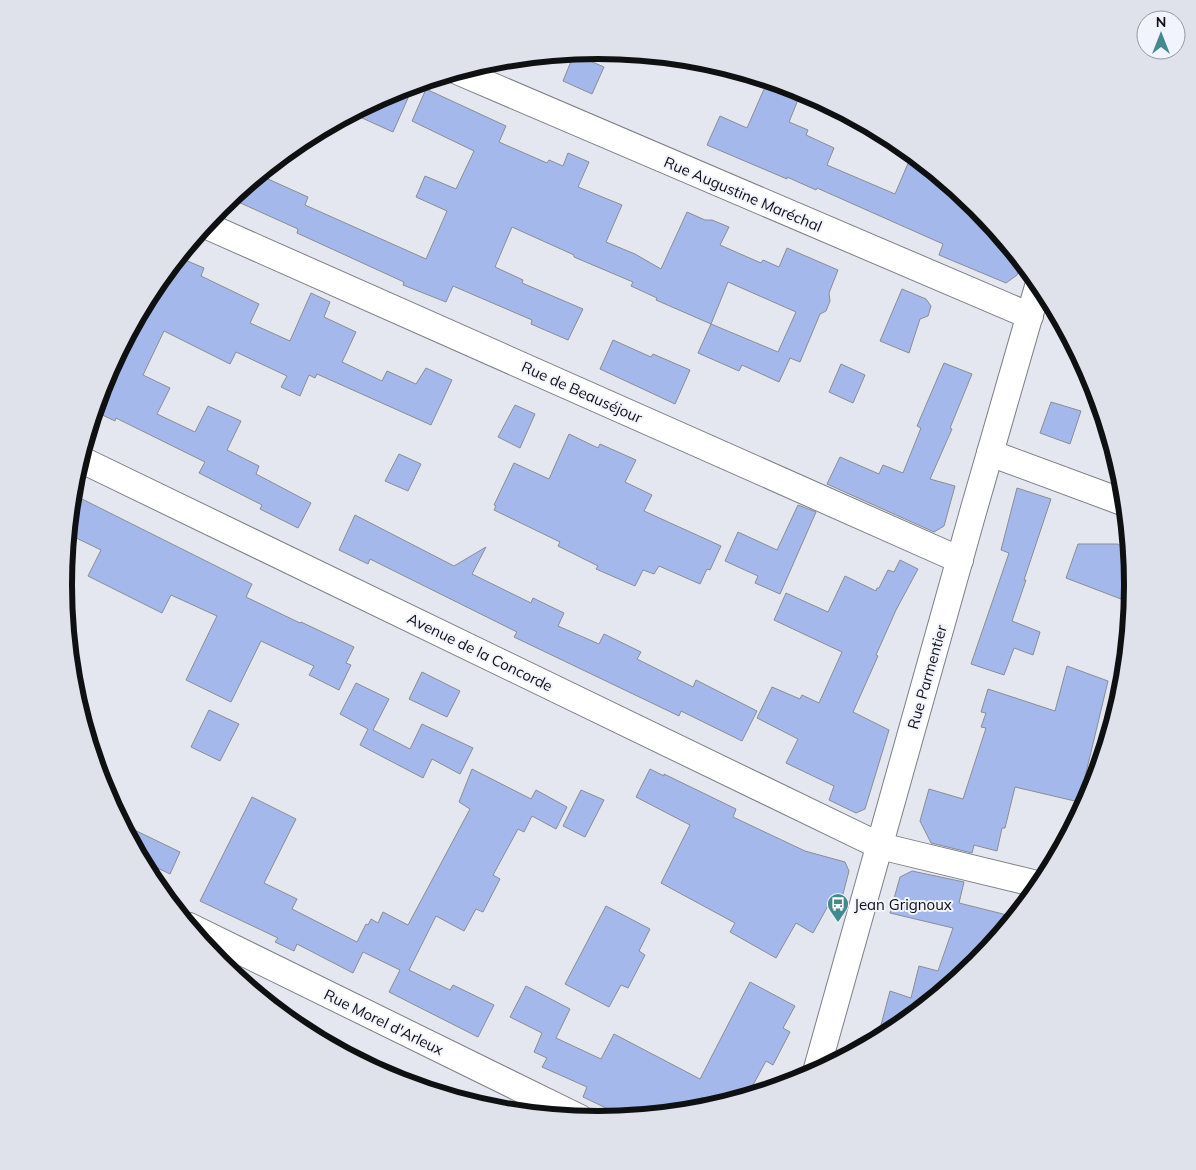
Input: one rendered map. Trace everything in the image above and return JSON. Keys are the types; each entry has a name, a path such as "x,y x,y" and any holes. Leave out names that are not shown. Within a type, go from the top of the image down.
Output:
{"street":[{"name":"Rue Augustine Maréchal","path":"468,76 1030,316"},
{"name":"Rue de Beauséjour","path":"212,228 960,560"},
{"name":"Rue Parmentier","path":"819,1062 1036,293"},
{"path":"990,453 1117,500"},
{"name":"Avenue de la Concorde","path":"87,462 880,846 1032,883"},
{"name":"Rue Morel d'Arleux","path":"203,933 564,1110"}],"building":[{"path":"586,59 604,67 592,94 563,81 572,60"},
{"path":"765,86 798,99 789,122 808,130 806,135 834,148 827,165 895,194 909,161 945,189 994,238 1019,270 1017,275 1006,283 939,255 943,244 817,188 816,190 787,177 787,179 707,145 720,116 747,128"},
{"path":"426,89 506,126 499,142 547,163 549,160 563,166 568,153 589,162 578,187 622,205 606,242 635,254 661,269 687,212 729,227 720,245 761,263 763,260 779,267 787,248 838,270 829,293 830,301 826,311 820,314 800,362 790,358 779,382 742,365 739,371 698,353 711,324 656,300 657,298 631,286 633,282 574,257 574,255 512,227 495,267 523,280 522,283 583,309 568,340 531,324 532,320 453,286 446,302 403,285 404,282 297,233 298,229 238,202 265,178 308,197 305,205 426,259 447,211 416,197 425,176 456,189 474,151 412,121","holes":["728,282 796,312 778,352 711,324"]},
{"path":"404,96 408,98 393,132 359,116"},
{"path":"184,260 204,268 201,276 259,304 250,323 290,341 311,293 330,302 324,317 356,332 342,362 382,381 387,371 416,384 426,368 452,380 431,425 317,374 315,378 309,375 300,396 281,387 287,376 236,352 230,364 164,331 143,375 170,388 157,414 195,432 208,406 241,421 227,450 259,466 256,474 311,503 298,528 260,509 262,505 199,473 205,462 116,418 115,421 101,414 112,384 142,322"},
{"path":"902,289 926,299 931,306 928,316 920,319 909,353 880,341"},
{"path":"613,340 651,357 653,354 690,370 675,404 600,369"},
{"path":"944,363 972,374 950,428 952,429 930,479 955,486 944,526 934,532 827,484 840,457 879,474 883,465 903,473 921,428 917,426"},
{"path":"841,364 865,375 853,403 829,392"},
{"path":"1051,402 1081,411 1070,444 1040,433"},
{"path":"515,405 535,414 520,448 498,437"},
{"path":"569,434 598,448 600,444 636,460 625,482 652,495 644,511 721,546 710,570 707,569 700,584 659,566 654,574 643,570 635,586 596,569 598,566 558,546 560,542 494,510 496,506 494,505 514,463 549,479"},
{"path":"399,454 421,464 408,491 385,481"},
{"path":"1017,488 1051,499 1012,621 1040,632 1033,655 1014,648 1004,675 971,664 1009,553 1001,550"},
{"path":"79,498 252,584 246,597 354,647 346,663 351,665 339,690 309,675 314,666 261,641 231,702 186,680 217,616 171,595 162,613 88,576 101,550 74,537"},
{"path":"798,505 816,512 780,594 755,583 758,576 725,561 738,532 777,550"},
{"path":"355,515 454,566 486,547 472,574 531,603 533,598 564,613 558,626 599,644 604,634 641,652 637,659 693,687 696,680 757,711 742,741 681,711 679,716 514,637 517,632 370,559 368,564 339,550"},
{"path":"1078,544 1118,544 1123,548 1124,591 1121,599 1066,578"},
{"path":"900,560 918,569 896,610 853,712 889,730 865,809 856,813 829,800 834,786 786,763 798,739 757,718 772,687 800,699 802,695 819,703 842,652 774,620 786,593 828,612 845,576 876,591 888,570 894,572"},
{"path":"1067,666 1108,681 1081,792 1077,802 1015,787 997,851 974,845 972,853 931,843 920,821 929,789 963,799 986,728 981,727 986,713 981,712 988,689 1055,711"},
{"path":"422,672 460,691 447,717 409,699"},
{"path":"356,683 389,699 373,730 410,749 422,724 473,748 460,774 432,759 423,778 360,745 368,729 340,714"},
{"path":"209,710 239,724 220,761 191,747"},
{"path":"472,769 531,799 536,790 567,807 556,829 532,816 524,832 518,829 493,875 500,879 483,912 476,909 464,931 436,916 409,970 450,990 453,985 494,1005 478,1037 389,992 400,970 363,952 353,973 297,944 294,951 275,942 278,938 200,901 252,797 296,819 264,883 297,899 292,909 357,942 366,924 368,925 371,919 378,923 383,912 408,925 470,809 459,802"},
{"path":"650,769 736,809 733,817 805,851 845,862 849,871 839,909 829,904 813,933 796,923 776,958 730,932 735,923 661,883 690,825 636,797"},
{"path":"581,790 604,800 585,837 563,826"},
{"path":"132,829 180,852 170,874 153,866"},
{"path":"912,871 964,882 959,903 1008,915 994,932 945,981 918,1003 880,1029 890,991 911,998 919,966 938,971 953,928 890,913 900,877"},
{"path":"606,906 650,929 639,951 645,955 628,988 621,985 609,1007 565,984"},
{"path":"750,982 795,1006 783,1028 790,1032 773,1065 766,1061 752,1088 707,1100 702,1097 700,1101 667,1107 632,1110 612,1111 583,1097 587,1087 542,1067 547,1058 534,1052 542,1033 510,1017 526,986 570,1009 556,1038 601,1059 614,1034 700,1079"}],"place":[{"name":"Jean Grignoux","path":"838,923"}]}
